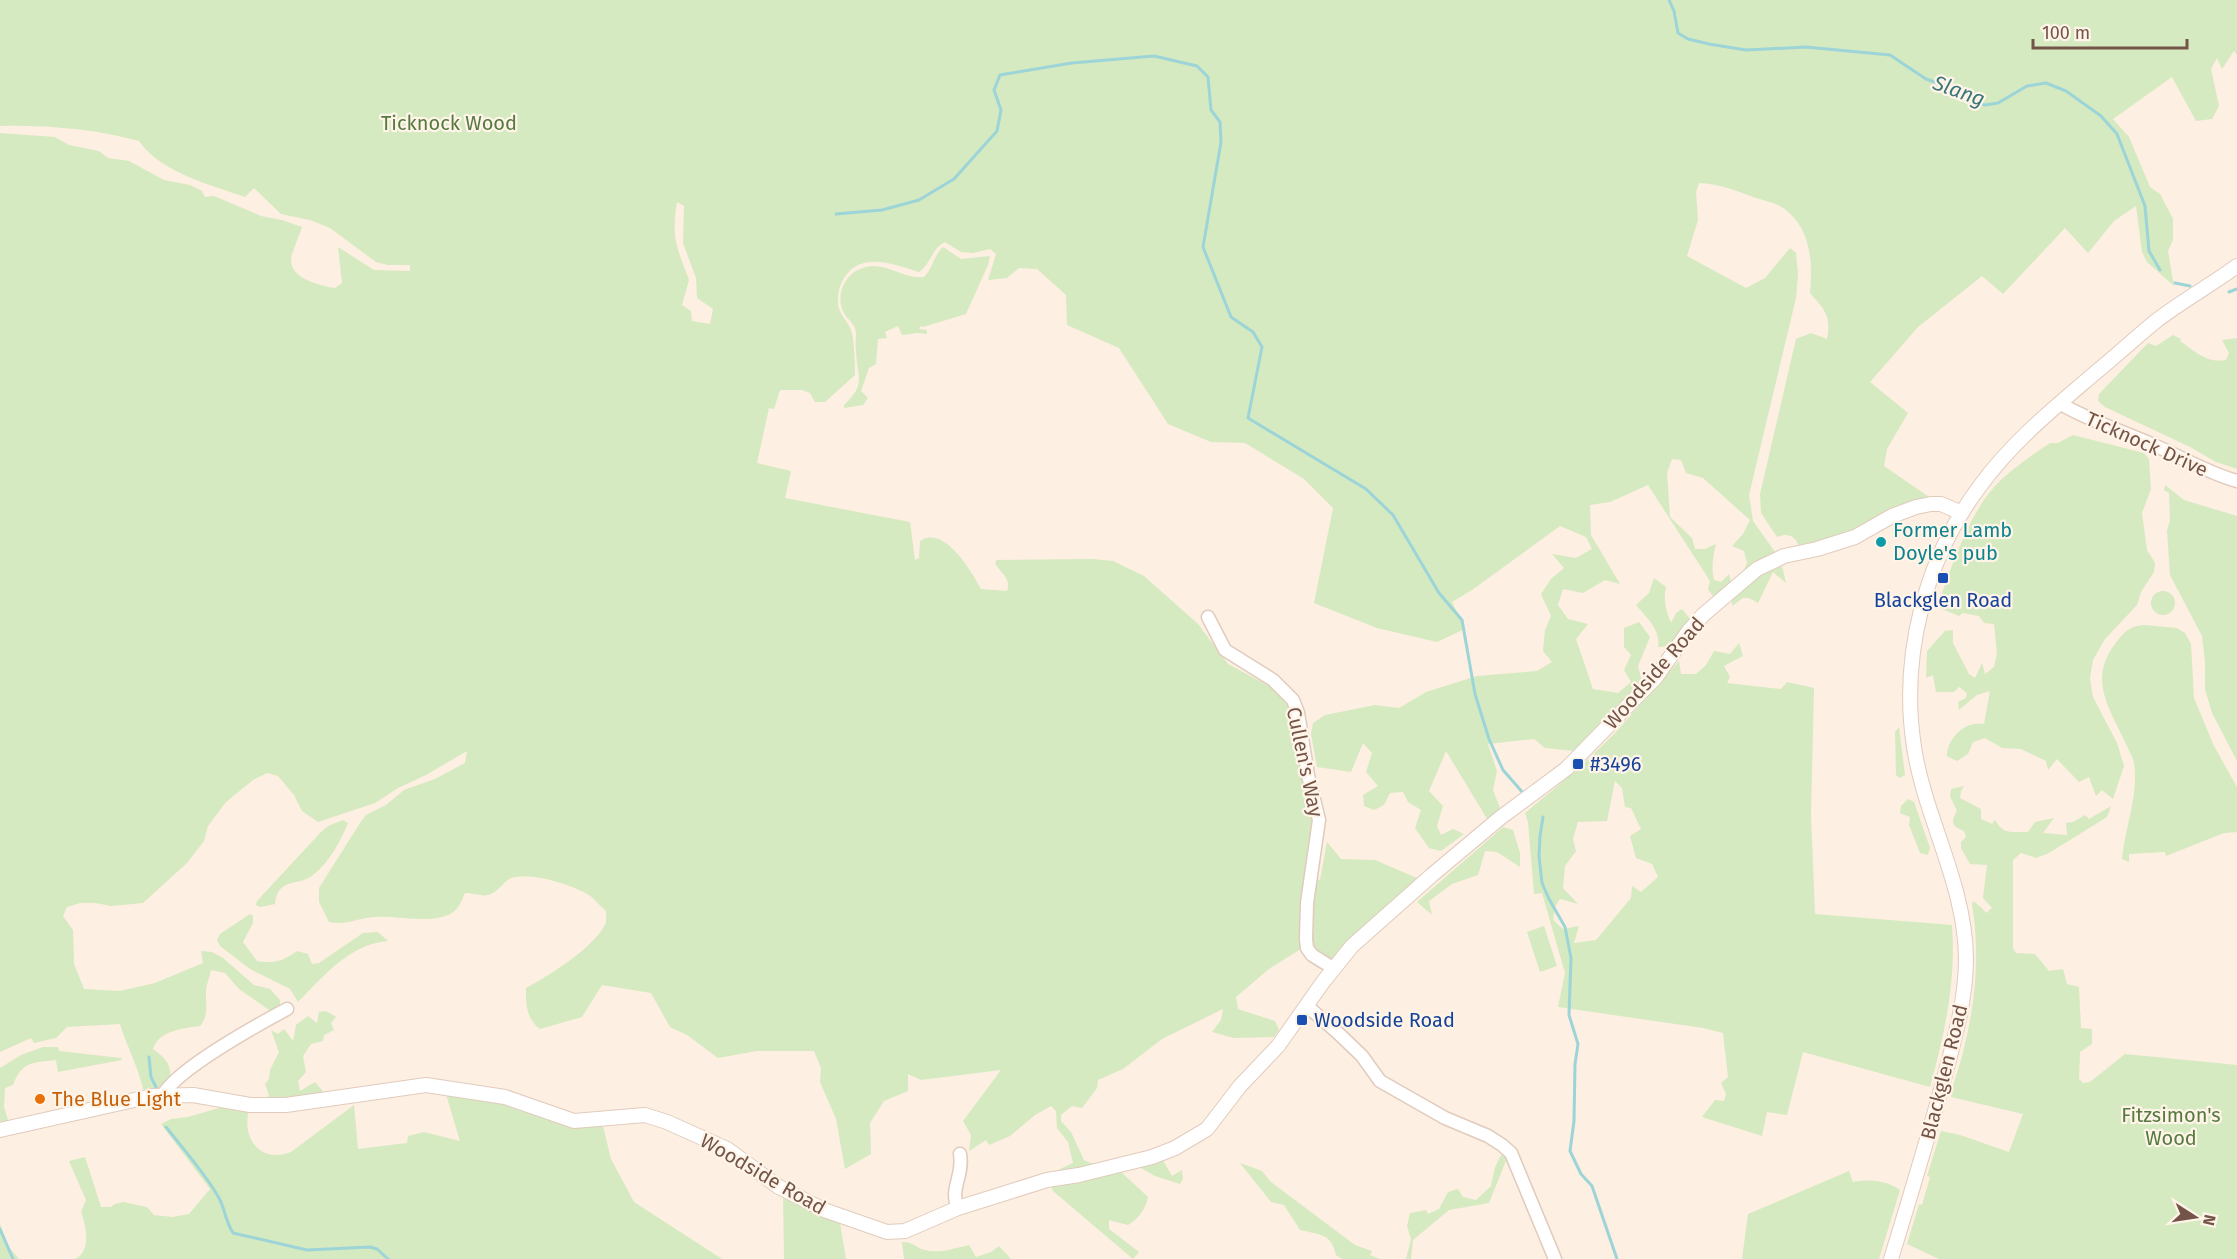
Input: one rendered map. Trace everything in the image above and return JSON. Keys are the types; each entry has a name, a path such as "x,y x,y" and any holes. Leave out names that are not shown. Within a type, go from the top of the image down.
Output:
{"street":[{"name":"Blackglen Road","path":"1891,1259 1953,1047 1965,984 1965,939 1962,917 1952,873 1924,792 1911,728 1910,694 1914,640 1926,591 1943,548 1962,513 1996,465 2031,428 2156,322 2237,266"},
{"name":"Ticknock Drive","path":"2059,403 2083,416 2213,473 2237,481"},
{"name":"Woodside Road","path":"0,1130 169,1095 193,1095 250,1105 286,1105 426,1085 505,1097 574,1121 645,1115 667,1122 727,1149 779,1186 824,1210 880,1231 905,1231 958,1208 1047,1180 1134,1162 1175,1148 1207,1129 1247,1078 1278,1046 1333,968 1353,946 1500,818 1566,769 1656,677 1703,615 1757,569 1784,556 1855,537 1892,516 1916,507 1941,504 1962,513"},
{"name":"Cullen's Way","path":"1208,617 1225,650 1273,680 1293,700 1298,713 1308,775 1319,820 1307,903 1307,948 1312,955 1333,968"},
{"path":"1307,1006 1362,1056 1380,1081 1445,1118 1488,1136 1502,1144 1511,1153 1555,1259"},
{"path":"169,1095 168,1085 194,1066 287,1009"},
{"path":"958,1208 953,1198 962,1166 960,1154"}],"green space":[{"name":"Ticknock Wood","path":"0,0 2237,0 2237,55 2234,51 2222,69 2217,58 2211,69 2219,106 2212,119 2196,121 2172,77 2113,119 2129,137 2150,187 2160,194 2173,219 2173,240 2168,251 2174,286 2147,262 2142,252 2136,206 2114,221 2088,253 2065,228 2003,294 1982,276 1918,327 1870,382 1908,413 1887,449 1884,466 1929,497 1895,508 1863,529 1799,546 1790,536 1777,537 1761,513 1760,494 1796,339 1811,333 1827,339 1828,319 1810,293 1811,269 1808,245 1804,233 1790,214 1770,202 1727,188 1699,183 1696,192 1698,220 1687,256 1746,288 1765,278 1790,248 1796,253 1798,274 1796,298 1749,495 1753,521 1775,552 1741,577 1747,563 1744,551 1732,546 1743,534 1750,520 1703,478 1686,473 1681,460 1672,459 1667,473 1670,517 1692,538 1695,549 1705,549 1716,544 1713,562 1714,580 1721,582 1729,574 1732,585 1715,599 1708,589 1710,581 1648,485 1610,502 1590,505 1591,535 1620,584 1605,580 1583,593 1563,589 1558,605 1568,619 1588,624 1576,639 1593,689 1618,693 1631,682 1624,670 1631,655 1624,647 1624,628 1639,622 1650,637 1638,666 1643,686 1574,751 1545,748 1534,739 1488,744 1497,771 1493,790 1502,813 1489,822 1446,751 1429,791 1443,806 1437,826 1441,835 1453,829 1464,834 1441,851 1429,848 1415,828 1421,810 1408,802 1403,792 1390,793 1384,805 1374,810 1364,806 1363,795 1378,786 1366,772 1372,753 1363,743 1351,772 1317,767 1311,734 1313,723 1325,715 1375,705 1399,708 1426,692 1477,676 1537,671 1552,662 1543,651 1545,630 1551,616 1541,594 1551,579 1564,568 1552,554 1576,558 1592,549 1586,537 1560,526 1452,602 1465,629 1437,642 1377,628 1314,603 1333,508 1304,479 1245,443 1211,442 1168,424 1119,348 1067,325 1066,295 1037,269 1019,268 1007,278 988,280 996,254 990,249 973,253 961,252 945,242 937,248 919,272 878,262 868,262 851,270 841,284 838,305 852,333 855,375 825,402 815,402 810,393 802,390 780,390 774,409 769,408 757,463 791,471 785,498 910,522 915,560 919,558 920,541 929,537 938,539 956,552 981,589 1007,591 1008,583 995,563 997,560 1093,559 1113,561 1144,576 1198,624 1228,664 1271,687 1293,713 1315,816 1304,947 1269,969 1236,997 1238,1009 1275,1021 1279,1030 1274,1037 1234,1038 1212,1032 1221,1020 1223,1009 1162,1039 1123,1069 1098,1080 1097,1088 1082,1108 1072,1106 1061,1115 1061,1121 1071,1132 1084,1160 1093,1164 1087,1168 1058,1173 1060,1169 1073,1163 1068,1142 1057,1128 1056,1111 1051,1106 1035,1115 1010,1136 989,1145 986,1140 969,1151 971,1135 963,1121 1001,1070 921,1080 908,1074 908,1091 884,1101 870,1123 871,1154 845,1169 836,1119 820,1082 821,1068 814,1051 757,1051 718,1058 687,1035 670,1027 651,993 602,985 582,1017 540,1029 529,1016 526,988 581,952 599,934 606,922 606,911 593,898 565,884 528,876 517,877 509,879 488,895 465,893 454,911 439,918 374,917 329,922 319,902 319,888 366,815 386,805 404,790 435,779 465,763 467,751 375,803 318,822 302,811 294,795 278,776 267,773 253,780 226,802 208,826 204,841 187,863 143,903 111,906 80,903 67,907 63,916 73,930 74,964 84,989 120,991 155,983 203,963 201,951 212,952 223,958 254,985 270,989 280,1000 280,1009 272,1012 239,989 225,973 211,970 206,989 206,1012 200,1026 166,1034 160,1038 153,1049 166,1061 170,1069 170,1079 153,1091 143,1089 120,1024 67,1027 56,1038 34,1043 31,1038 0,1052 0,133 55,137 69,145 99,151 108,158 129,161 164,180 190,185 202,191 205,197 214,196 261,216 302,227 291,262 298,275 321,285 335,288 342,283 338,247 374,270 410,271 410,265 388,265 376,262 330,228 310,220 281,214 254,188 245,197 187,176 160,161 139,141 105,133 70,129 0,126","holes":["677,202 684,206 683,243 696,278 697,298 713,309 710,324 692,321 691,311 682,305 689,280 678,251 675,225"]},
{"path":"943,247 961,259 990,256 966,314 921,326 919,329 927,330 927,334 902,335 898,326 885,332 887,338 878,339 876,364 869,368 861,391 868,398 863,405 844,408 856,391 859,380 855,328 841,306 841,292 844,285 859,269 873,266 909,276 924,277"},
{"path":"2173,335 2202,356 2219,361 2226,360 2229,353 2222,340 2237,338 2237,469 2216,462 2190,447 2105,407 2098,401 2099,394 2148,343 2156,346"},
{"path":"2073,435 2144,453 2149,459 2151,489 2142,513 2147,550 2155,563 2154,572 2141,592 2137,605 2105,639 2093,660 2090,678 2093,697 2117,743 2124,766 2113,799 2102,790 2096,796 2089,777 2079,782 2057,759 2048,770 2046,761 2021,749 2002,748 1985,738 1973,742 1968,754 1957,761 1947,756 1950,743 1959,732 1977,723 1984,724 1990,691 1977,695 1959,710 1958,702 1966,698 1967,693 1959,687 1954,692 1936,692 1933,675 1926,678 1927,651 1945,631 1953,630 1953,643 1969,674 1975,678 1982,663 1985,674 1994,667 1997,654 1994,624 1984,623 1979,616 1963,613 1959,616 1937,607 1963,539 1990,491 2013,469 2050,443 2058,443"},
{"path":"2165,485 2184,500 2237,516 2237,761 2212,713 2205,689 2202,636 2170,575 2167,531 2170,521 2169,493 2164,490"},
{"path":"1782,566 1786,583 1773,572 1758,603 1749,598 1743,598 1732,606 1732,600 1749,584"},
{"path":"1654,578 1666,587 1666,605 1671,623 1676,613 1682,609 1692,621 1674,646 1658,647 1655,630 1636,605 1649,593"},
{"path":"2163,591 2172,594 2175,603 2172,612 2163,615 2154,612 2151,603 2154,594"},
{"path":"2144,625 2177,628 2185,633 2191,644 2194,698 2214,746 2237,787 2237,832 2224,833 2166,856 2165,852 2129,854 2129,862 2122,859 2135,787 2134,763 2109,708 2102,683 2107,658 2115,644 2127,630"},
{"path":"1739,643 1743,656 1724,666 1730,677 1727,683 1781,689 1787,682 1814,688 1811,815 1815,914 1952,925 1951,987 1930,1087 1803,1052 1787,1115 1767,1112 1762,1136 1702,1117 1715,1100 1724,1101 1726,1094 1721,1083 1728,1077 1723,1033 1703,1028 1558,1007 1565,973 1542,893 1534,894 1528,822 1525,813 1578,769 1614,734 1679,661 1681,674 1696,674 1706,665 1714,651 1730,654","holes":["1615,781 1622,788 1625,807 1631,808 1641,829 1630,836 1636,858 1652,864 1658,877 1641,892 1632,886 1631,898 1596,940 1574,943 1579,926 1563,929 1553,920 1555,907 1560,899 1578,904 1563,888 1565,866 1576,851 1573,839 1578,822 1607,821"]},
{"path":"1899,727 1905,775 1900,778 1896,775 1895,732"},
{"name":"Fitzsimon's Wood","path":"1964,786 1960,798 1981,809 1981,819 1992,824 1995,820 2001,828 2009,832 2028,832 2035,822 2054,818 2043,833 2067,835 2066,823 2085,815 2089,819 2111,806 2107,817 2049,853 2036,858 2021,853 2013,860 2013,948 2016,953 2035,954 2049,971 2063,969 2067,984 2079,987 2081,1028 2092,1029 2092,1044 2080,1052 2079,1079 2083,1083 2090,1082 2125,1054 2237,1065 2237,1259 1939,1259 1907,1244 1919,1204 1922,1205 1930,1177 1927,1176 1941,1131 2009,1152 2023,1114 1951,1097 1963,1054 1974,994 1976,940 1972,904 1973,901 1986,913 1992,908 1983,898 1987,865 1970,864 1961,848 1961,842 1966,837 1964,831 1953,824 1957,811 1950,796 1951,789"},
{"path":"1908,799 1914,802 1930,848 1928,855 1920,853 1909,825 1910,817 1900,813 1901,806"},
{"path":"343,820 348,823 334,852 319,870 307,879 280,889 275,904 260,907 256,905 257,901 320,833 328,826"},
{"path":"1503,827 1513,830 1520,853 1520,867 1497,852 1485,851 1478,875 1452,884 1429,901 1432,915 1417,902"},
{"path":"1327,842 1341,859 1375,860 1417,878 1332,961 1310,946 1312,886 1317,879 1320,880"},
{"path":"250,914 253,916 253,923 243,942 257,961 278,961 297,951 308,954 312,964 319,963 363,933 378,932 388,941 374,943 349,955 298,1002 290,989 250,969 220,946 217,940 220,934"},
{"path":"1544,926 1557,966 1540,972 1527,932"},
{"path":"326,1011 336,1017 331,1023 334,1030 324,1035 323,1041 311,1044 303,1056 306,1072 298,1081 300,1091 315,1082 326,1095 293,1100 259,1099 267,1098 269,1095 265,1084 279,1052 271,1030 278,1034 284,1029 293,1041 296,1025 308,1016 317,1023 319,1012"},
{"path":"43,1047 58,1047 59,1051 121,1058 122,1060 58,1072 56,1060 24,1067 13,1085 5,1088 4,1107 9,1123 0,1126 0,1068 21,1055"},
{"path":"445,1091 494,1099 576,1127 603,1126 611,1159 634,1202 722,1259 75,1259 84,1250 86,1244 85,1224 81,1212 86,1200 69,1161 85,1157 101,1207 111,1207 123,1202 147,1207 154,1215 173,1217 189,1214 210,1189 161,1124 171,1119 188,1117 219,1108 219,1106 248,1110 248,1128 252,1141 260,1150 272,1155 291,1152 354,1105 358,1149 407,1143 408,1136 424,1132 460,1141"},
{"path":"1501,1155 1507,1158 1489,1203 1449,1210 1413,1240 1411,1259 1406,1259 1411,1239 1407,1226 1410,1213 1426,1210 1428,1214 1439,1209 1448,1192 1458,1189 1463,1197 1476,1200 1491,1186 1495,1167"},
{"path":"1161,1157 1172,1176 1182,1170 1183,1179 1180,1184 1155,1176 1136,1165"},
{"path":"1240,1163 1262,1171 1271,1182 1355,1245 1372,1251 1370,1255 1380,1259 1342,1259 1336,1255 1331,1243 1324,1236 1300,1230 1284,1205 1271,1202"},
{"path":"1119,1170 1148,1197 1141,1213 1128,1225 1109,1220 1109,1229 1139,1252 1133,1259 1053,1191 1050,1184"},
{"path":"1849,1171 1853,1182 1877,1181 1900,1190 1879,1259 1742,1259 1748,1214"},
{"path":"783,1192 808,1209 840,1223 846,1259 784,1259"},
{"path":"0,1224 8,1246 19,1259 0,1259"},
{"path":"902,1242 925,1250 936,1251 969,1245 976,1257 991,1252 999,1246 1011,1259 904,1259"}],"waterway":[{"name":"Slang","path":"1669,0 1674,11 1678,33 1688,39 1709,44 1746,50 1806,47 1890,55 1926,79 1952,88 1968,100 1985,105 1998,103 2027,86 2046,83 2066,91 2101,116 2117,134 2145,206 2149,251 2160,270"},
{"path":"836,214 882,210 919,200 954,179 997,131 1001,110 994,90 1000,75 1072,63 1154,56 1197,66 1208,77 1211,110 1220,122 1221,142 1203,247 1231,317 1253,332 1262,347 1248,418 1366,489 1393,515 1439,593 1462,620 1475,694 1489,739 1503,770 1524,794"},
{"name":"Slang","path":"2175,283 2190,286"},
{"name":"Slang","path":"2229,292 2237,289"},
{"path":"1543,817 1539,856 1542,883 1565,927 1571,958 1569,1015 1578,1044 1570,1151 1581,1174 1592,1186 1617,1259"},
{"path":"149,1057 151,1077 158,1091"},
{"path":"166,1127 213,1189 221,1202 233,1233 307,1250 370,1247 377,1249 388,1259"},
{"path":"0,1229 13,1259"}],"place":[{"name":"Former Lamb Doyle's pub","path":"1881,542"},
{"name":"Blackglen Road","path":"1943,578"},
{"name":"#3496","path":"1578,764"},
{"name":"Woodside Road","path":"1302,1020"},
{"name":"The Blue Light","path":"40,1099"}]}
